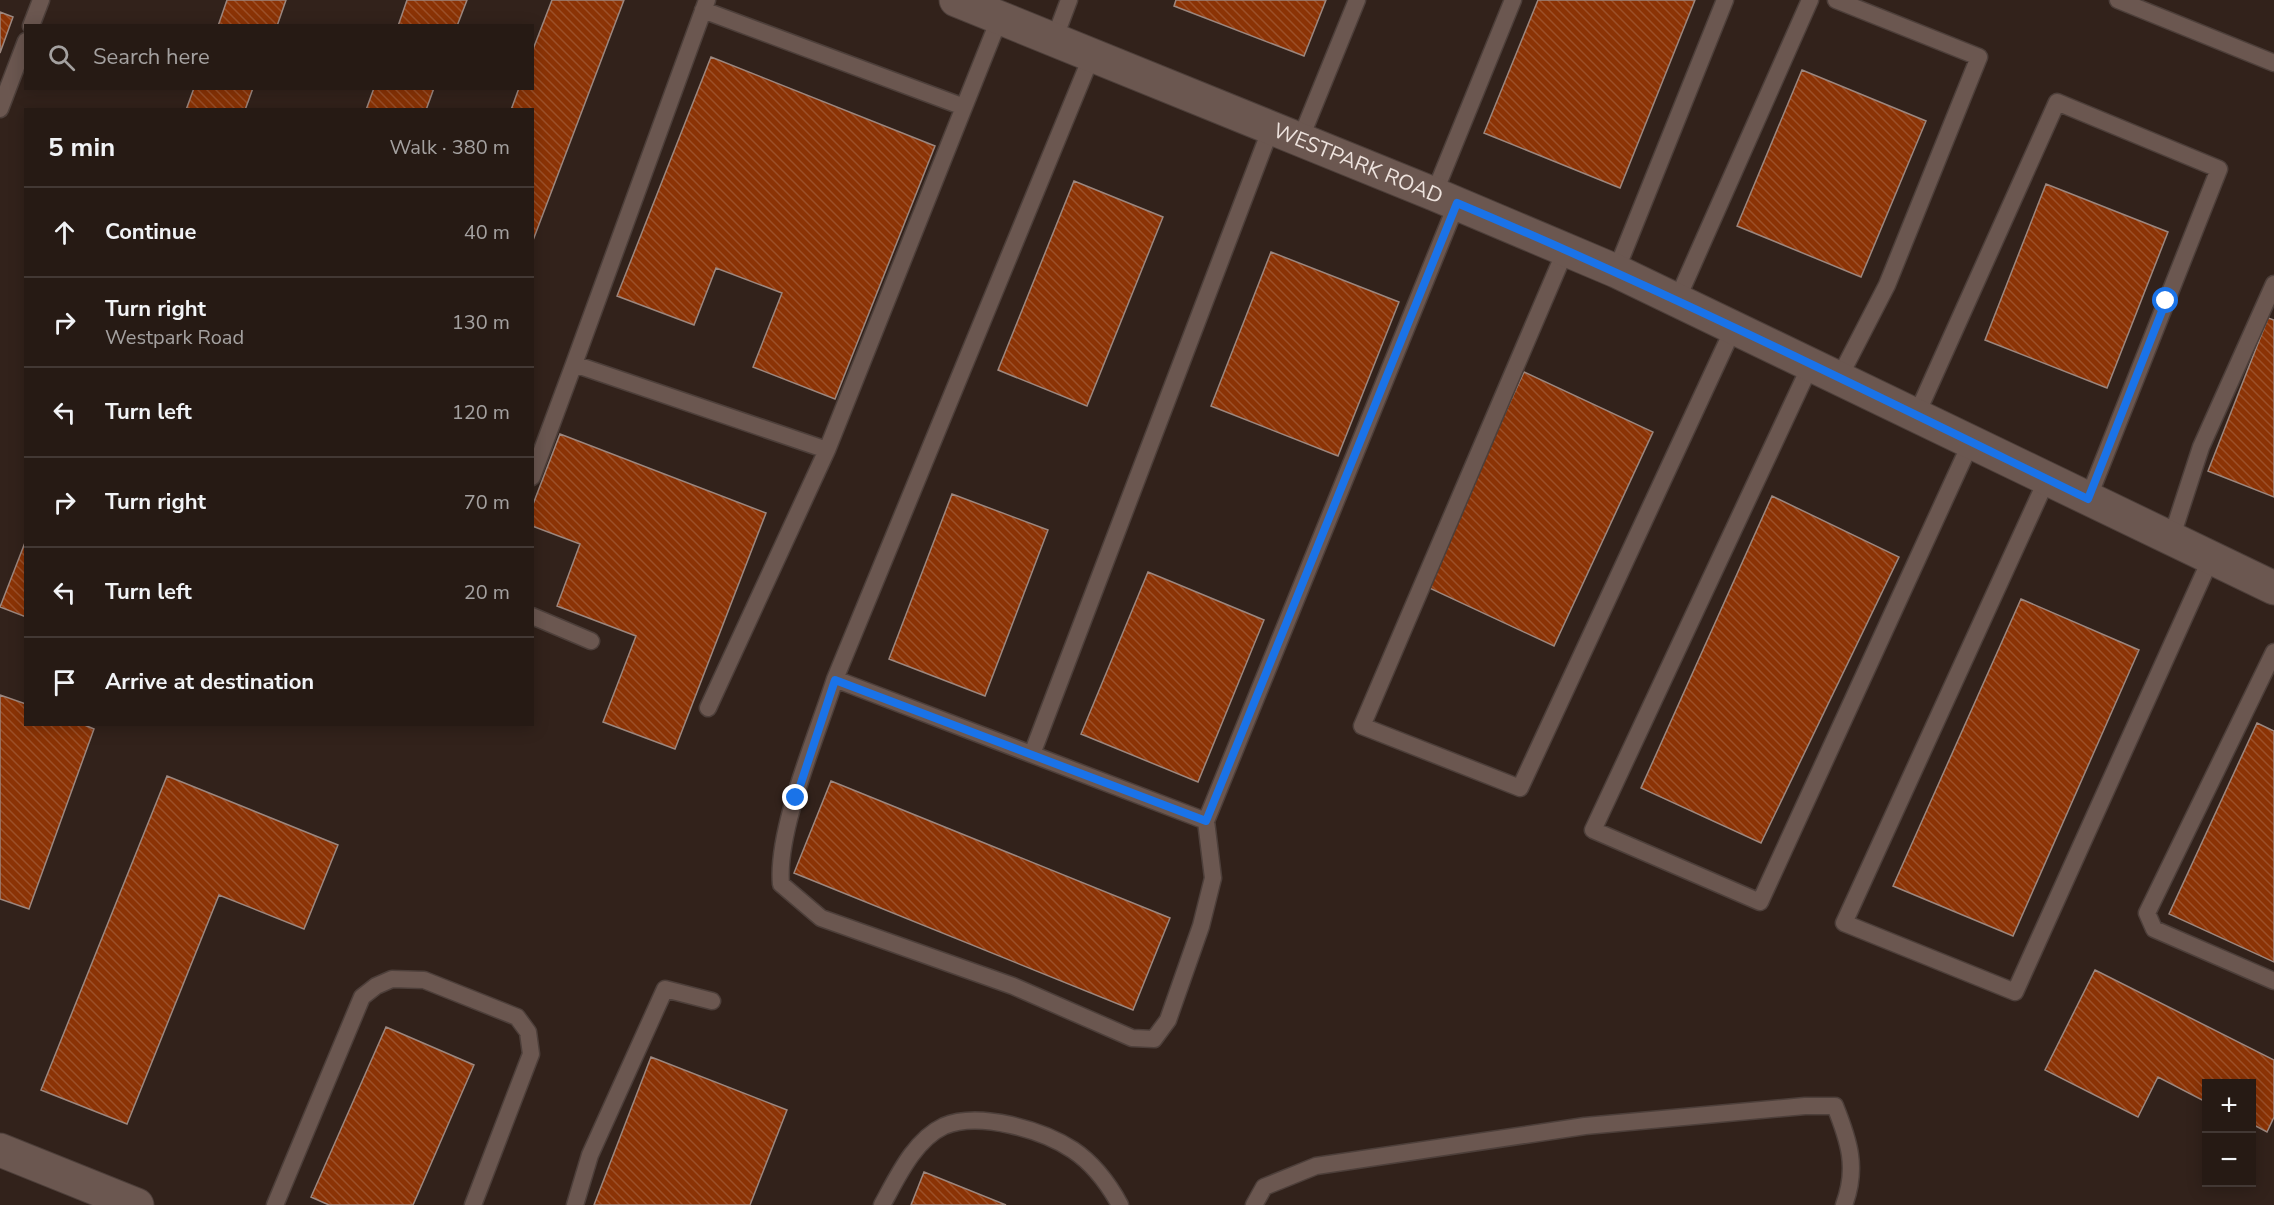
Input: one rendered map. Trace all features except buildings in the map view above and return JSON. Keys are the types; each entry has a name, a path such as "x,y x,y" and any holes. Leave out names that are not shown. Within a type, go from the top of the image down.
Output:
{"street":[{"name":"WESTPARK ROAD","path":"956,0 1616,271 1916,416 1971,440 2274,588"},
{"path":"0,1150 100,1198 137,1205"}],"lane":[{"path":"32,24 41,0"},
{"path":"1054,40 1069,0"},
{"path":"1032,754 1285,134 1358,0"},
{"path":"1092,55 835,680 790,818 779,864 780,884 821,918 1013,986 1132,1038 1154,1039 1168,1020 1201,926 1214,878 1206,821 1445,199 1513,0"},
{"path":"1616,271 1725,0"},
{"path":"1677,300 1810,0"},
{"path":"1836,0 1979,57 1887,285 1825,371 1593,830 1760,902 1971,440"},
{"path":"2118,0 2274,63"},
{"path":"534,472 705,5 964,107"},
{"path":"708,708 827,450 1000,17"},
{"path":"0,109 24,46"},
{"path":"1916,416 2057,102 2218,169 2088,499"},
{"path":"1566,249 1362,726 1520,788 1734,327"},
{"path":"2170,539 2201,447 2274,284"},
{"path":"574,364 827,450"},
{"path":"2047,479 1844,922 2015,992 2211,558"},
{"path":"534,617 591,641"},
{"path":"2274,652 2147,913 2154,929 2274,981"},
{"path":"835,680 1206,821"},
{"path":"275,1205 362,997 376,986 392,979 424,980 517,1017 528,1032 531,1054 473,1205"},
{"path":"575,1205 590,1155 665,989 712,1001"},
{"path":"1254,1205 1264,1186 1316,1166 1585,1126 1805,1106 1835,1106 1849,1142 1852,1184 1844,1205"},
{"path":"882,1205 901,1170 923,1143 944,1126 970,1121 1001,1123 1038,1132 1072,1150 1105,1179 1120,1205"}],"route":[{"path":"796,798 835,680 1206,821 1457,203 1636,280 1916,416 1971,440 2088,499 2166,301"}]}
